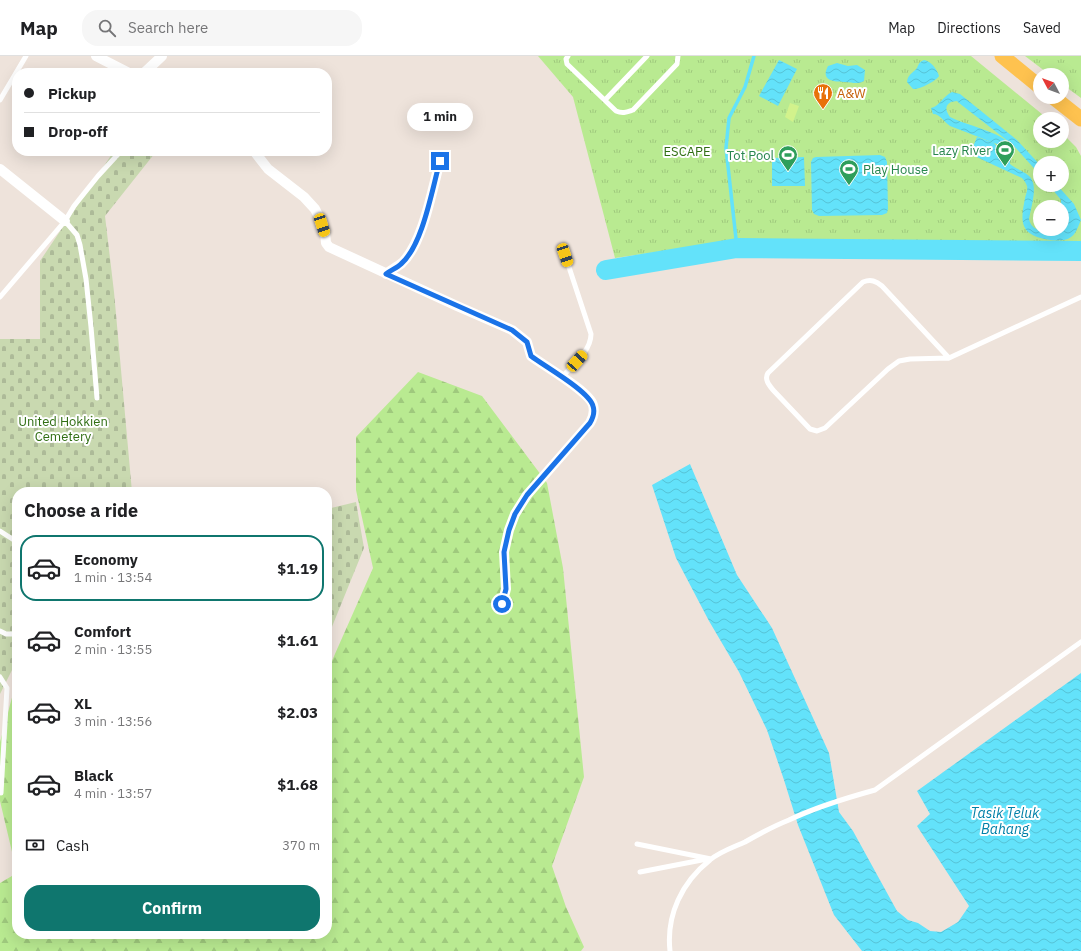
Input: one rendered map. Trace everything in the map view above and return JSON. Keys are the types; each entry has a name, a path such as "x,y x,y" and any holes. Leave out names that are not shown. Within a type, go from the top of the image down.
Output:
{"main road":[{"path":"1002,56 1033,81"},
{"path":"1062,104 1081,119"}],"street":[{"path":"96,56 119,68"},
{"path":"149,68 162,56"},
{"path":"258,156 268,169 304,197 315,209 325,233 326,243 329,247 512,330 527,342 531,356 562,377 591,400 594,406 593,418 527,495 515,514 509,530 504,552 506,589 502,604"},
{"path":"386,274 401,264 412,250 420,233 440,161"},
{"path":"0,169 65,221"}],"lane":[{"path":"19,68 26,56"},
{"path":"568,56 566,59 567,64 616,111 621,113 626,113 633,110 677,64 678,56"},
{"path":"605,100 646,56"},
{"path":"0,100 12,80"},
{"path":"0,297 65,221 78,200 117,156"},
{"path":"65,221 77,235 81,252 91,327 97,398"},
{"path":"562,377 588,348 591,334 565,255"},
{"path":"949,358 882,286 874,280 870,280 863,282 768,372 766,378 773,390 810,429 817,431 826,428 888,369 899,362 910,359 949,358 1081,297"},
{"path":"0,531 12,539"},
{"path":"0,631 6,634 12,634"},
{"path":"670,951 670,926 675,906 683,890 693,876 711,859 789,819 841,800 875,790 1081,642"},
{"path":"0,676 7,688 1,793"},
{"path":"637,844 711,859"},
{"path":"640,872 711,859"}],"green space":[{"name":"ESCAPE","path":"538,56 971,56 1039,112 1033,112 1033,148 1069,148 1069,140 1076,147 1081,156 1081,244 1079,245 747,239 615,258 573,97"},
{"path":"1025,56 1081,56 1081,98 1069,89 1069,68 1041,68"},
{"path":"790,103 799,106 793,122 785,117"},
{"name":"United Hokkien Cemetery","path":"111,156 153,156 105,216 114,292 132,487 12,487 12,670 0,694 0,339 40,339 40,261"},
{"path":"418,372 482,396 547,483 563,568 584,777 552,866 566,907 584,947 581,951 0,951 0,883 12,876 12,939 332,939 332,661 373,568 356,490 356,437"},
{"path":"356,502 364,548 332,627 332,508"},
{"path":"12,697 12,852 0,801 0,742"}],"water":[{"path":"779,60 797,69 778,106 759,96"},
{"path":"924,60 933,66 939,76 927,85 913,89 907,82 908,77 917,68 920,62"},
{"path":"837,63 848,66 857,65 865,70 864,81 854,83 829,80 826,75 828,66"},
{"name":"Lazy River","path":"952,92 960,94 1017,140 1033,157 1033,167 1013,145 957,101 951,102 947,105 947,111 950,117 992,133 1010,145 1010,164 1029,176 1033,182 1034,196 1029,219 1033,226 1033,235 1024,226 1022,216 1027,189 1024,181 1022,178 970,154 977,137 994,143 998,148 1002,148 1002,146 950,126 940,117 933,114 931,108 937,105"},
{"name":"Play House","path":"880,155 885,157 887,162 887,213 882,215 819,216 814,214 812,210 811,162 813,158"},
{"name":"Tot Pool","path":"804,157 805,186 772,186 772,158"},
{"name":"Lazy River","path":"1055,192 1063,192 1074,204 1081,220 1075,233 1068,239 1064,240 1047,240 1035,236 1069,236 1069,200 1061,200"},
{"name":"Tasik Teluk Bahang","path":"690,464 737,575 772,628 829,753 839,812 853,831 897,911 908,920 918,923 930,931 941,932 958,922 969,906 917,826 930,814 917,791 1081,673 1081,951 862,951 834,915 798,825 767,730 739,672 709,621 676,558 652,485"}],"waterway":[{"path":"737,248 726,148 729,118 745,87 754,56"},
{"path":"606,270 737,248 1081,251"}],"place":[{"name":"A&W","path":"823,110"},
{"name":"Lazy River","path":"1005,167"},
{"name":"Tot Pool","path":"788,172"},
{"name":"Play House","path":"849,186"}],"route":[{"path":"440,161 420,233 412,250 401,264 386,274 512,330 529,344 529,353 531,356 585,395 591,400 594,406 593,418 590,423 527,495 515,514 509,530 504,552 506,589 502,604"}]}
